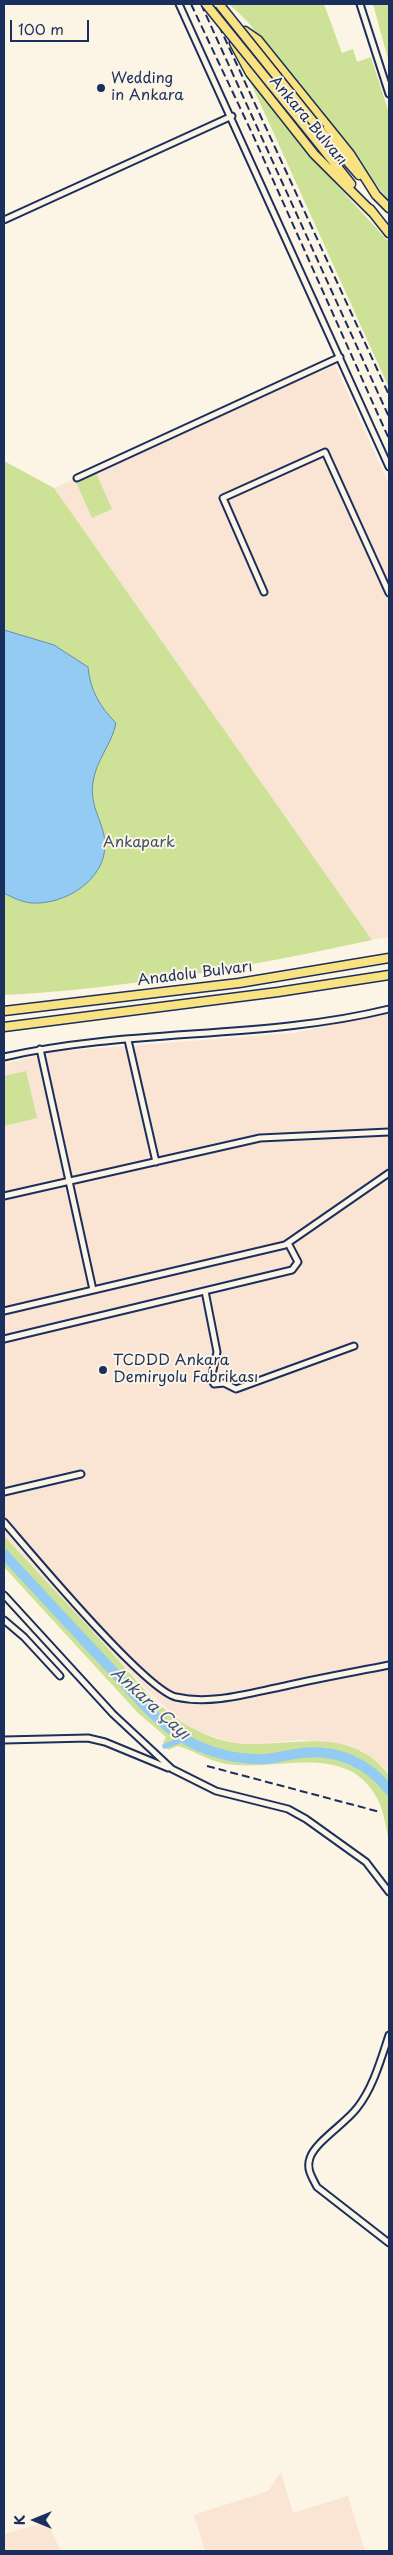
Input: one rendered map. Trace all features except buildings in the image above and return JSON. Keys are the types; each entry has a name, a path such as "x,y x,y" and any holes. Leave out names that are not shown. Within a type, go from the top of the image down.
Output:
{"main road":[{"name":"Ankara Bulvarı","path":"206,4 389,233"},
{"name":"Ankara Bulvarı","path":"219,4 320,130 376,195"},
{"name":"Ankara Bulvarı","path":"372,212 314,154 250,73 234,43 235,36 239,32 245,31 258,40 350,154 376,195"},
{"path":"376,195 389,209"},
{"name":"Anadolu Bulvarı","path":"4,1011 239,983 389,958"},
{"name":"Anadolu Bulvarı","path":"4,1027 269,994 389,975"}],"street":[{"path":"180,4 389,467"},
{"path":"360,4 389,94"},
{"path":"4,220 232,116"},
{"path":"77,478 340,358"},
{"path":"264,592 223,498 325,452 389,593"},
{"path":"4,1057 40,1049 281,1028 389,1009"},
{"path":"128,1040 156,1162"},
{"path":"40,1049 93,1290"},
{"path":"4,1196 260,1138 389,1132"},
{"path":"4,1311 288,1243 389,1173"},
{"path":"4,1339 292,1270 298,1262 288,1243"},
{"path":"205,1291 217,1352 211,1380 214,1384 224,1382 236,1389 354,1346"},
{"path":"4,1492 81,1474"},
{"path":"4,1522 103,1634 153,1684 174,1697 195,1700 225,1698 389,1665"},
{"path":"4,1595 113,1714 172,1769"},
{"path":"4,1620 24,1637 60,1676"},
{"path":"4,1740 88,1738 105,1742 172,1769 216,1791 288,1809 306,1819 366,1862 389,1892"},
{"path":"389,2035 366,2095 349,2118 313,2152 308,2166 309,2173 317,2187 389,2243"}],"shaded area":[{"path":"335,365 389,484 389,937 372,940 54,488"},
{"path":"389,1013 389,1775 383,1767 364,1752 349,1745 301,1740 253,1744 235,1743 196,1731 179,1720 143,1686 4,1536 4,1064 50,1052 293,1033"},
{"path":"281,2472 293,2513 348,2496 365,2551 205,2551 194,2515 268,2491"},
{"path":"47,2522 61,2551 4,2551 4,2534"}],"green space":[{"path":"229,4 324,4 342,53 353,49 357,62 371,57 389,113 389,201 247,21"},
{"path":"373,4 389,4 389,63"},
{"path":"250,81 335,183 389,242 389,388"},
{"name":"Ankapark","path":"4,461 54,488 372,940 281,959 189,975 96,988 4,995"},
{"path":"96,473 112,509 92,518 76,482"},
{"path":"26,1071 37,1118 4,1126 4,1076"},
{"path":"4,1536 147,1692 184,1724 211,1737 225,1741 246,1744 326,1742 359,1750 375,1760 389,1775 389,1842 383,1814 377,1798 365,1781 349,1771 332,1765 314,1763 235,1765 213,1760 178,1746 168,1750 163,1742 166,1737 138,1713 4,1567"}],"water":[{"path":"4,630 54,645 88,667 91,683 97,698 116,723 97,766 92,791 95,808 103,830 105,845 103,858 91,879 81,888 70,895 45,903 25,902 4,893"}],"waterway":[{"name":"Ankara Çayı","path":"4,1554 142,1703 163,1723 186,1740 214,1752 248,1759 265,1759 315,1752 328,1753 362,1765 381,1780 389,1790"},
{"path":"165,1746 184,1739"}],"railway":[{"path":"191,4 252,133 389,439"},
{"path":"201,4 389,417"},
{"path":"209,4 389,395"},
{"path":"207,1766 380,1812"}],"place":[{"name":"Wedding in Ankara","path":"101,88"},
{"name":"TCDDD Ankara Demiryolu Fabrikası","path":"103,1370"}]}
